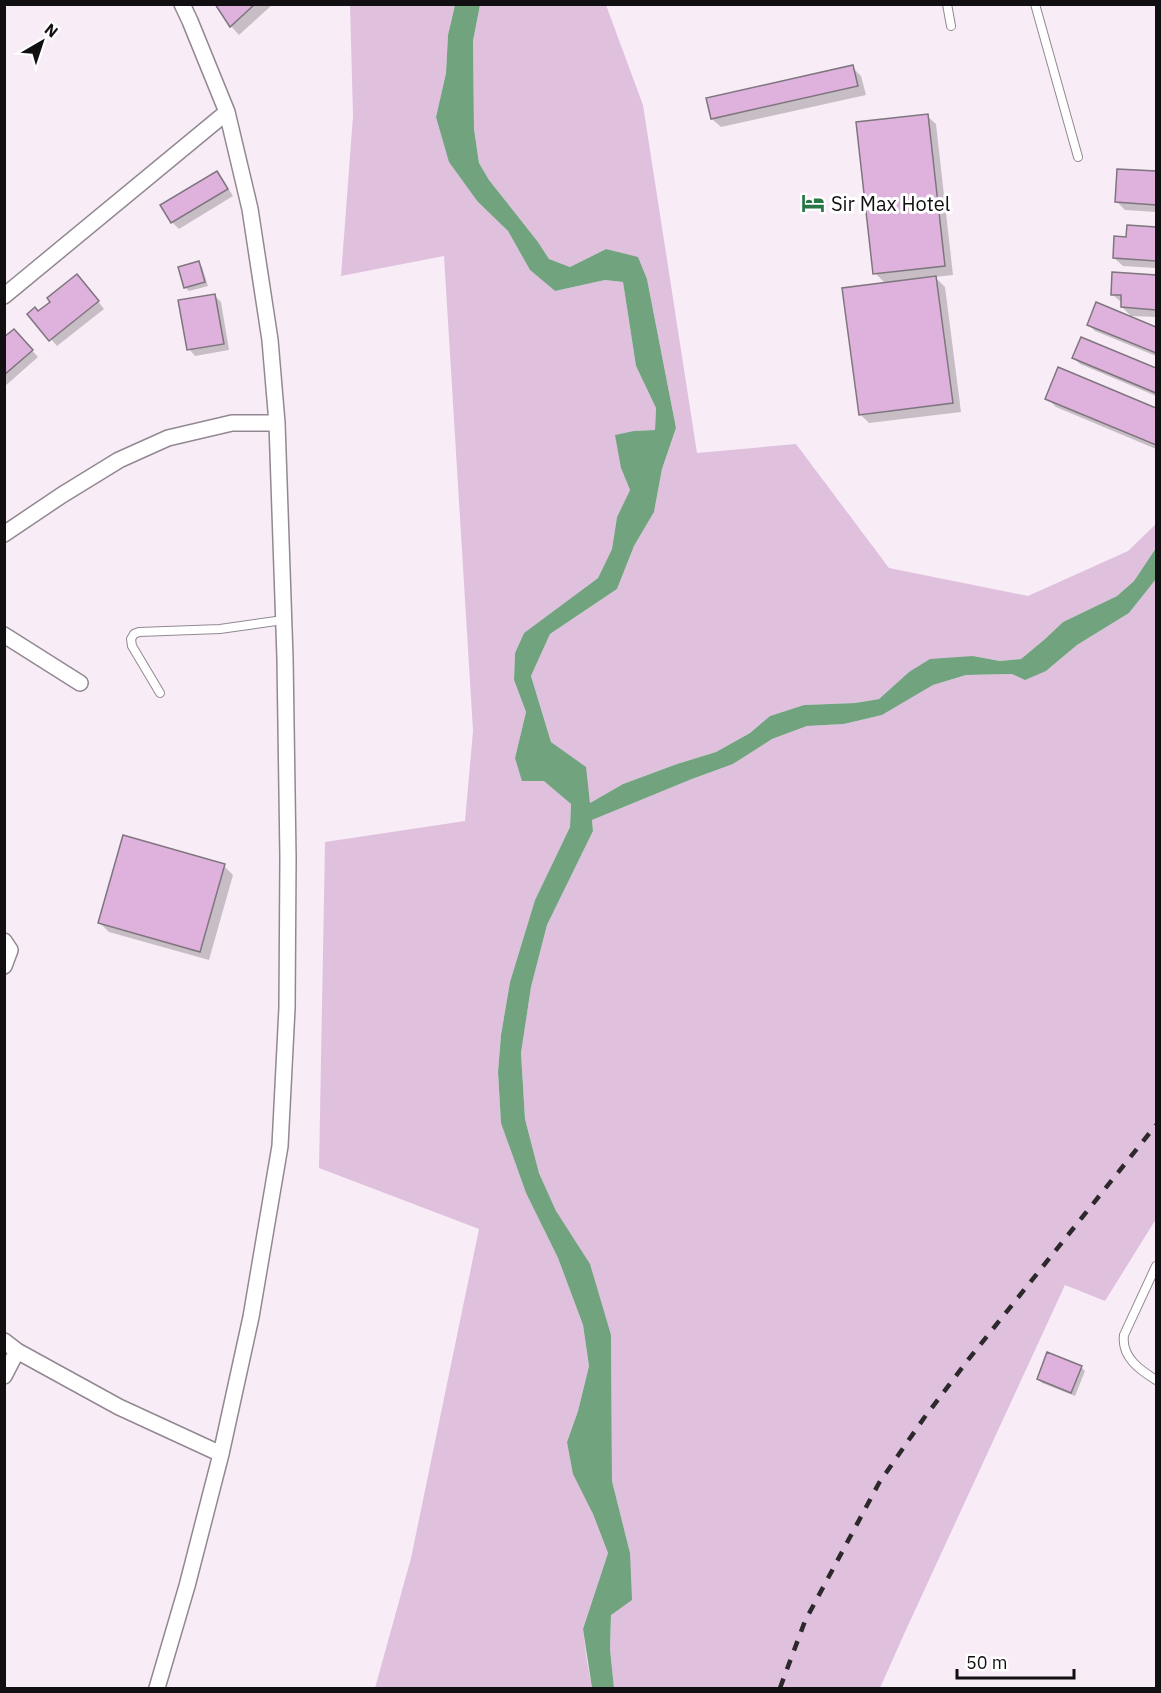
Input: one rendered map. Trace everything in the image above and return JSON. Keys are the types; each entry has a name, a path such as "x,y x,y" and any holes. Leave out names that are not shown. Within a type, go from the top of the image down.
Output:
{"street":[{"path":"157,1689 187,1586 221,1454 251,1317 280,1146 287,985 288,858 283,620 277,423 270,340 250,209 227,112 182,4"},
{"path":"4,296 227,112"},
{"path":"4,534 119,460 168,438 232,423 277,423"},
{"path":"4,635 80,683"},
{"path":"4,941 10,950 4,966"},
{"path":"4,1341 17,1352 119,1407 221,1454"},
{"path":"4,1376 17,1352"}],"lane":[{"path":"946,4 951,26"},
{"path":"1035,4 1078,157"},
{"path":"160,693 132,646 131,639 135,634 220,629 283,620"},
{"path":"1156,1266 1124,1335 1123,1342 1125,1351 1138,1368 1156,1380"}],"shaded area":[{"path":"350,5 455,5 448,35 446,73 436,117 478,202 508,231 530,270 555,291 605,280 623,282 636,366 656,408 655,430 634,431 621,468 630,490 617,517 612,549 598,578 524,633 515,653 514,680 526,712 515,758 571,804 570,827 535,900 510,982 501,1035 498,1072 501,1122 526,1193 558,1258 583,1325 589,1366 578,1411 567,1442 608,1553 583,1629 592,1688 375,1688 411,1558 479,1229 319,1168 325,842 465,821 473,731 444,256 341,276 353,116"},
{"path":"455,5 480,5 473,41 474,129 479,163 489,180 549,259 570,267 606,249 638,257 647,279 676,428 662,469 654,512 634,546 617,589 550,634 531,676 551,742 586,767 590,803 623,784 716,752 750,733 770,716 804,705 855,703 879,699 909,672 930,659 973,656 1000,661 1021,659 1063,622 1117,596 1134,581 1156,548 1156,579 1129,613 1077,645 1046,671 1025,680 1012,674 966,675 933,685 882,715 844,724 807,726 772,739 733,764 592,820 593,831 547,925 531,987 521,1053 525,1119 539,1173 556,1211 590,1264 611,1335 612,1481 630,1553 632,1600 611,1615 610,1649 614,1688 592,1688 583,1629 608,1553 593,1514 573,1474 567,1442 578,1411 589,1366 583,1325 558,1258 526,1193 501,1123 498,1072 501,1035 510,982 535,900 570,827 571,804 544,781 522,781 515,758 526,712 514,680 515,653 524,633 598,578 612,549 617,517 630,490 621,468 615,435 655,430 656,408 636,366 623,282 605,280 555,291 530,270 508,231 478,202 449,162 436,117 446,73 448,35"},
{"path":"480,5 606,5 643,105 697,453 796,444 889,568 1028,596 1128,551 1156,524 1156,548 1134,581 1117,596 1063,622 1021,659 1000,661 973,656 909,672 879,699 855,703 804,705 770,716 750,733 716,752 623,784 590,803 585,767 551,742 531,676 550,634 617,589 634,546 654,512 662,469 676,428 647,279 638,258 606,249 570,267 549,259 489,180 479,163 474,129 473,41"},
{"path":"1156,579 1156,1219 1105,1301 1065,1285 880,1688 614,1688 610,1649 611,1615 630,1553 612,1481 611,1335 539,1173 525,1119 521,1053 531,987 547,925 593,831 592,820 733,764 772,739 807,726 844,724 882,715 933,685 966,675 1046,671 1077,645 1129,613"}],"building":[{"path":"215,4 255,4 230,27"},
{"path":"853,65 858,86 711,119 706,98"},
{"path":"928,114 945,266 873,274 856,122"},
{"path":"1117,169 1156,171 1156,205 1115,202"},
{"path":"217,171 228,189 171,223 160,205"},
{"path":"1127,225 1156,227 1156,261 1113,258 1114,236 1126,237"},
{"path":"199,261 205,282 184,288 178,267"},
{"path":"1112,272 1156,275 1156,310 1121,307 1121,295 1111,295"},
{"path":"77,274 99,301 49,341 27,314 35,307 38,311 50,302 47,298"},
{"path":"936,276 953,403 859,415 842,288"},
{"path":"215,294 224,344 187,350 178,300"},
{"path":"1096,302 1156,327 1156,353 1087,325"},
{"path":"14,329 33,350 4,375 4,337"},
{"path":"1081,337 1156,368 1156,393 1072,358"},
{"path":"1058,367 1156,408 1156,445 1045,399"},
{"path":"123,835 225,864 200,952 98,923"},
{"path":"1047,1352 1082,1366 1071,1393 1037,1379"}],"railway":[{"path":"780,1688 805,1621 879,1483 968,1360 1156,1125"}],"place":[{"name":"Sir Max Hotel","path":"813,203"}]}
